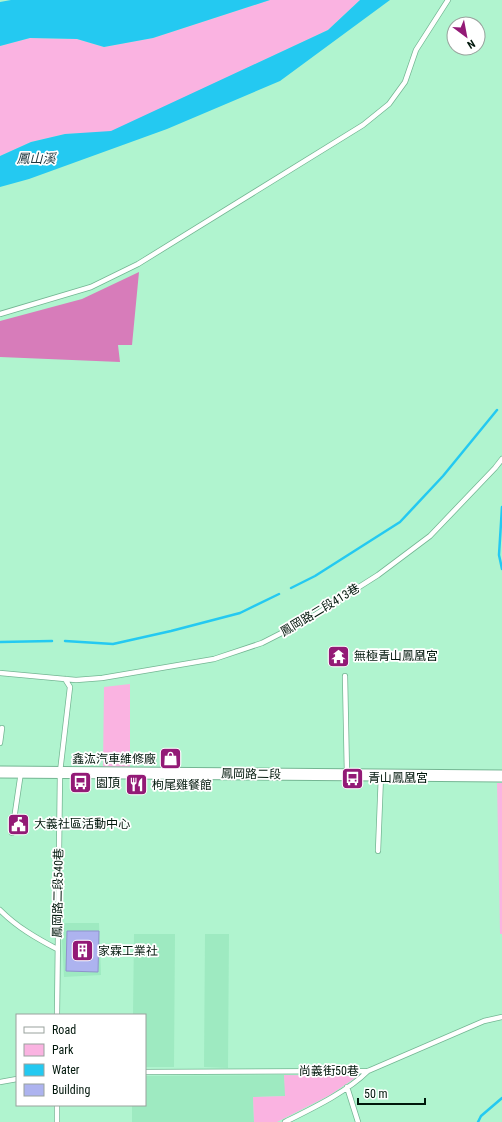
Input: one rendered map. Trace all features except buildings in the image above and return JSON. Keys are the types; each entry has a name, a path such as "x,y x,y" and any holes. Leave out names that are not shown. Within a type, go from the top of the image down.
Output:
{"street":[{"name":"鳳岡路二段","path":"0,772 502,776"}],"lane":[{"path":"0,314 92,287 138,264 363,125 389,104 405,82 416,50 448,0"},
{"name":"鳳岡路二段413巷","path":"0,672 76,680 102,678 214,659 262,643 307,620 378,575 430,536 502,459"},
{"path":"345,676 347,775"},
{"name":"鳳岡路二段540巷","path":"57,1014 60,772 70,687 65,679"},
{"path":"0,743 2,728"},
{"path":"12,833 21,772"},
{"path":"378,852 381,775"},
{"path":"0,910 30,935 57,949"},
{"name":"尚義街50巷","path":"146,1072 368,1071 484,1021 502,1017"},
{"path":"285,1122 314,1108 348,1087 368,1071"},
{"path":"0,1082 16,1079"},
{"path":"348,1087 358,1122"},
{"path":"57,1106 57,1122"}],"shaded area":[{"path":"139,272 132,345 118,345 120,362 0,357 0,321 82,299"},
{"name":"家霖工業社","path":"62,923 99,923 101,975 64,977"},
{"path":"134,934 175,934 174,1067 146,1067 146,1014 133,1014"},
{"path":"205,934 229,934 228,1068 204,1067"},
{"path":"284,1075 286,1096 253,1097 254,1122 132,1122 132,1106 146,1106 146,1076"}],"green space":[{"path":"270,0 360,0 328,30 111,132 65,134 31,142 0,156 0,46 30,38 77,39 104,47 153,38"},
{"path":"130,684 130,767 103,767 104,687"},
{"path":"497,783 502,783 502,934 500,934"},
{"path":"284,1075 358,1076 330,1095 277,1122 254,1122 253,1097 285,1096"}],"water":[{"path":"11,0 270,0 153,38 104,47 77,39 30,38 0,46 0,2"},
{"name":"鳳山溪","path":"360,0 390,0 280,81 167,129 29,179 0,187 0,156 31,142 65,134 111,131 328,30"}],"waterway":[{"path":"291,588 315,576 400,522 443,476 497,410"},
{"path":"502,507 499,555 502,569"},
{"path":"65,641 113,644 240,613 279,594"},
{"path":"0,642 52,641"},
{"path":"478,1122 481,1116 502,1098"}],"place":[{"name":"無極青山鳳凰宮","path":"338,656"},
{"name":"鑫汯汽車維修廠","path":"171,759"},
{"name":"青山鳳凰宮","path":"352,778"},
{"name":"園頂","path":"81,783"},
{"name":"枸尾雞餐館","path":"136,785"},
{"name":"大義社區活動中心","path":"19,824"},
{"name":"家霖工業社","path":"83,951"}]}
